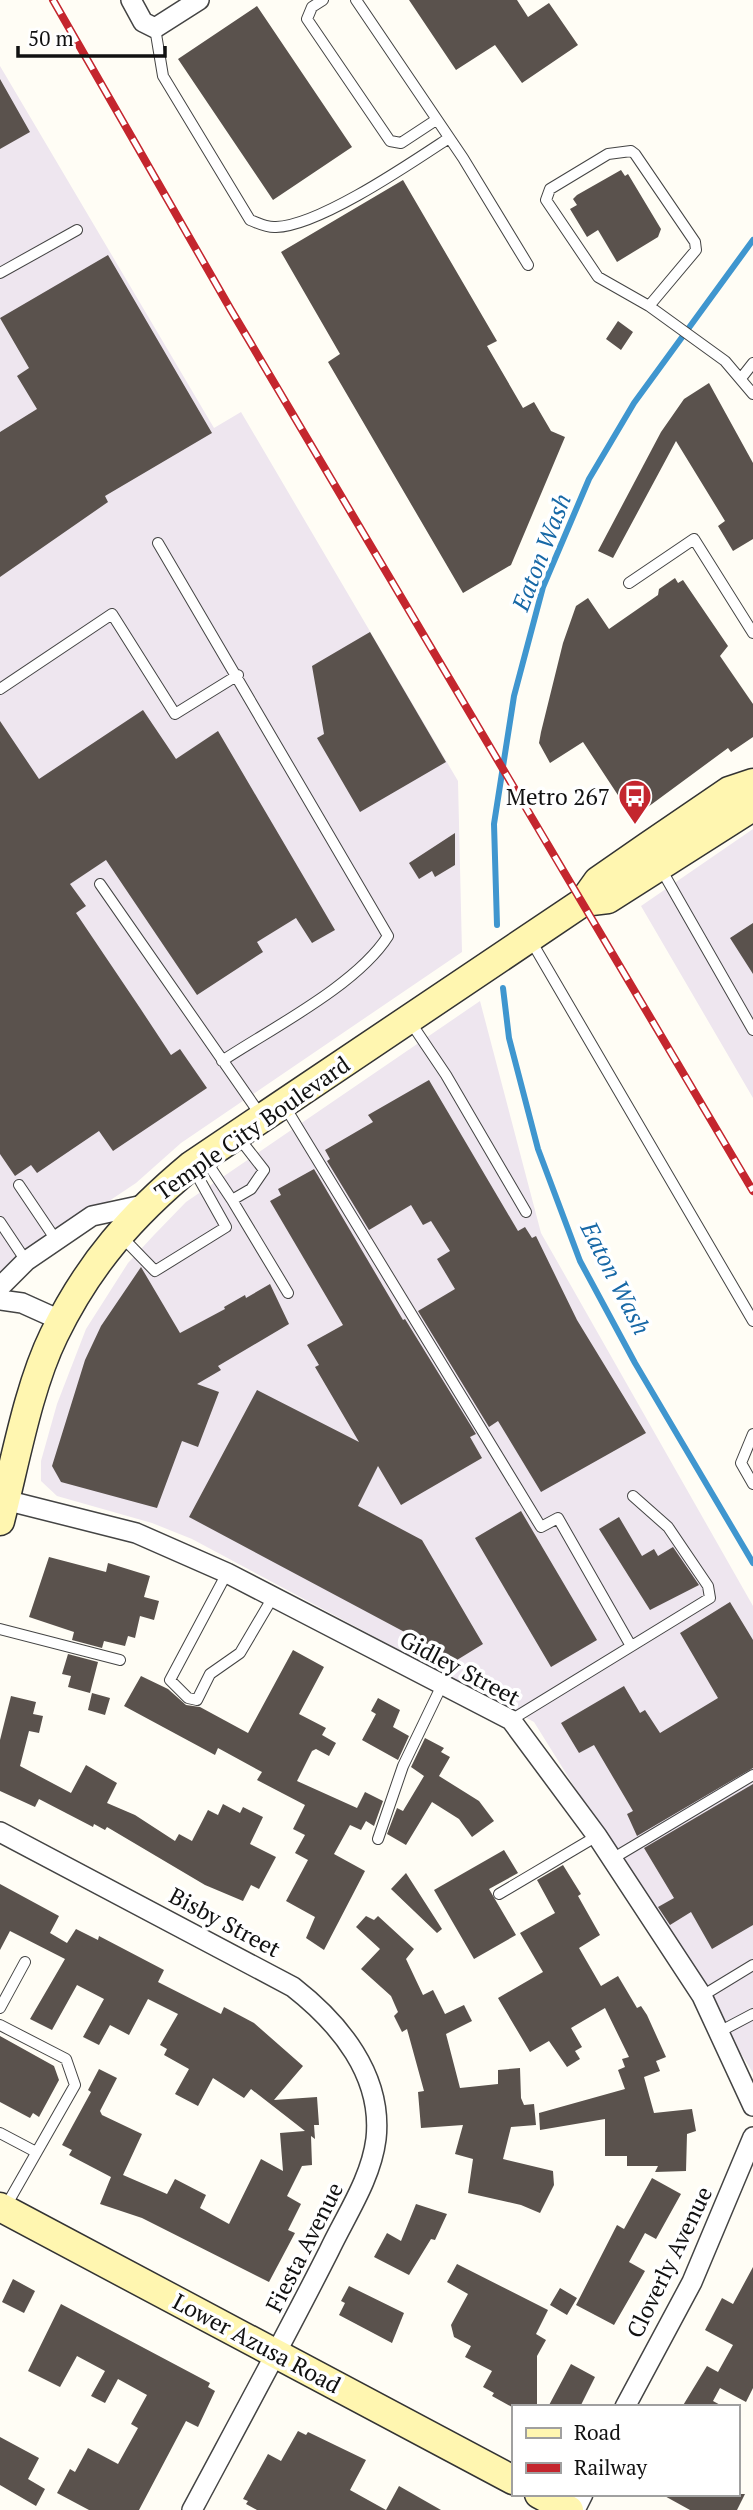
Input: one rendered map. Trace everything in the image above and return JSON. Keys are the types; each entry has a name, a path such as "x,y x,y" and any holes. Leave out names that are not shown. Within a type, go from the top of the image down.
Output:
{"main road":[{"name":"Temple City Boulevard","path":"3,1510 30,1406 53,1336 75,1293 143,1205 198,1161 583,902 598,881 647,847 729,791 753,783"},
{"name":"Temple City Boulevard","path":"583,902 608,899 746,811 753,801"},
{"name":"Lower Azusa Road","path":"2,2208 512,2479"},
{"path":"543,2496 569,2510"}],"street":[{"path":"131,0 143,22 155,28 198,0"},
{"path":"0,1287 26,1261 92,1216 143,1205"},
{"path":"0,1300 22,1303 62,1321"},
{"name":"Gidley Street","path":"3,1510 136,1533 227,1573 511,1720 597,1836 702,1996 753,2106"},
{"name":"Bisby Street","path":"0,1832 293,1987 320,2008 356,2053 368,2080 374,2109"},
{"name":"Fiesta Avenue","path":"192,2510 278,2354 362,2185 376,2137 374,2109"},
{"name":"Cloverly Avenue","path":"626,2405 692,2282 753,2137"}],"lane":[{"path":"323,0 312,6 307,19 390,141 401,143 436,120"},
{"path":"356,0 449,138 528,265"},
{"path":"155,28 163,76 250,220 272,228 290,226 368,190 449,138"},
{"path":"653,308 696,250 695,242 635,154 631,151 608,154 550,189 546,200 598,277 653,308 725,361 742,377 753,394"},
{"path":"0,273 77,230"},
{"path":"742,377 753,363"},
{"path":"629,583 694,539 753,633"},
{"path":"158,542 388,936 377,953 350,977 222,1060"},
{"path":"0,689 112,614 175,714 237,675"},
{"path":"660,867 753,1030"},
{"path":"100,884 222,1060 273,1110 541,1527 558,1518 631,1646"},
{"path":"526,941 753,1321"},
{"path":"409,1020 446,1075 526,1212"},
{"path":"232,1200 251,1189 264,1171 236,1135"},
{"path":"198,1161 232,1200 288,1293"},
{"path":"119,1234 155,1271 226,1227 198,1161"},
{"path":"19,1185 56,1240"},
{"path":"0,1222 26,1261"},
{"path":"753,1434 741,1463 753,1484"},
{"path":"511,1720 705,1602 710,1593 668,1527 633,1496"},
{"path":"227,1573 170,1681 188,1698 197,1700 210,1674 240,1653 273,1597"},
{"path":"0,1629 120,1660"},
{"path":"378,1839 403,1766 442,1685"},
{"path":"612,1858 753,1775"},
{"path":"499,1894 597,1836"},
{"path":"0,2008 25,1962"},
{"path":"702,1996 753,1965"},
{"path":"719,2032 753,2014"},
{"path":"0,2025 66,2059 74,2075 75,2085 2,2208"},
{"path":"0,2133 36,2152"}],"shaded area":[{"path":"0,66 214,428 241,412 458,781 462,952 181,1143 136,1183 0,1274"},
{"path":"753,829 753,1098 641,906"},
{"path":"480,1001 541,1233 753,1606 753,2073 534,1722 192,1539 152,1523 57,1496 41,1481 41,1461 57,1404 86,1329 128,1263 186,1202"}],"building":[{"path":"409,0 517,0 528,17 549,3 578,45 522,83 495,45 456,70"},
{"path":"257,6 352,147 273,200 178,59"},
{"path":"0,79 30,132 0,149"},
{"path":"621,170 625,176 628,174 661,229 658,237 617,262 598,230 587,237 570,209 577,205 573,199 577,195"},
{"path":"403,180 497,341 487,346 523,408 534,402 551,431 565,437 511,565 463,593 328,362 340,354 281,252"},
{"path":"108,255 212,433 105,496 108,502 0,577 0,432 37,409 17,376 29,368 0,318"},
{"path":"618,321 633,332 621,350 606,339"},
{"path":"709,383 753,463 753,539 733,551 718,526 725,521 676,441 613,558 598,551 661,432 684,399"},
{"path":"675,578 678,583 683,580 728,646 720,656 753,704 753,737 731,752 728,748 633,818 583,742 550,763 539,743 563,643 576,606 588,598 609,629 658,595 659,589"},
{"path":"370,632 446,762 360,812 317,738 324,734 312,666"},
{"path":"143,710 176,759 218,731 335,930 312,943 296,918 257,942 263,952 197,995 106,860 70,884 86,906 76,913 171,1055 180,1049 207,1088 113,1151 99,1131 37,1173 31,1165 15,1176 0,1154 0,721 39,779"},
{"path":"455,833 455,865 435,877 432,871 419,879 409,863"},
{"path":"753,923 753,974 730,938"},
{"path":"429,1080 518,1231 525,1227 532,1238 536,1236 577,1320 646,1433 541,1492 498,1421 489,1427 418,1311 455,1289 437,1259 450,1251 431,1221 423,1225 411,1205 369,1230 327,1161 330,1159 325,1150 373,1122 368,1115"},
{"path":"314,1169 403,1320 405,1319 476,1434 470,1437 482,1458 401,1505 378,1466 358,1506 422,1540 483,1644 457,1660 189,1517 257,1390 359,1442 315,1367 319,1365 307,1345 343,1325 270,1201 281,1195 278,1189"},
{"path":"141,1267 180,1333 245,1295 246,1298 270,1284 289,1324 218,1366 221,1370 197,1384 219,1392 198,1447 182,1441 157,1508 61,1482 52,1466 85,1360 101,1326"},
{"path":"521,1511 597,1640 551,1667 475,1538"},
{"path":"619,1517 642,1556 654,1549 658,1556 673,1547 699,1585 650,1610 599,1529"},
{"path":"49,1557 106,1572 108,1563 150,1576 144,1597 159,1601 154,1620 140,1616 135,1638 128,1636 125,1646 104,1641 102,1648 72,1640 74,1632 29,1617"},
{"path":"730,1602 753,1640 753,1768 637,1836 627,1814 633,1811 594,1745 579,1753 561,1723 624,1686 640,1713 645,1710 660,1733 718,1698 680,1633"},
{"path":"293,1650 324,1667 299,1714 326,1728 322,1735 336,1743 329,1756 316,1749 312,1751 297,1781 357,1808 365,1792 383,1801 374,1826 366,1821 361,1830 350,1825 334,1854 365,1871 324,1950 306,1938 315,1917 286,1901 308,1860 295,1853 305,1835 293,1829 305,1805 257,1780 262,1772 218,1748 215,1755 124,1706 141,1676 168,1689 186,1705 200,1707 248,1733"},
{"path":"68,1654 98,1662 90,1693 68,1687 71,1676 62,1674"},
{"path":"92,1693 110,1698 105,1715 88,1710"},
{"path":"11,1696 36,1702 33,1714 43,1716 39,1733 29,1731 20,1766 71,1793 86,1765 117,1783 107,1803 135,1815 175,1841 179,1834 192,1841 208,1810 218,1815 223,1804 240,1813 243,1807 263,1817 250,1844 276,1857 259,1889 251,1885 243,1901 205,1885 107,1827 105,1830 94,1824 93,1827 39,1799 35,1807 0,1791 0,1740"},
{"path":"378,1698 400,1710 393,1727 409,1736 398,1760 362,1740 376,1714 371,1711"},
{"path":"425,1738 444,1748 441,1752 450,1757 439,1776 479,1801 494,1821 472,1837 459,1819 432,1802 406,1845 387,1834 397,1808 403,1811 424,1776 411,1767"},
{"path":"753,1784 753,1925 712,1949 691,1912 670,1925 658,1907 674,1898 644,1848"},
{"path":"504,1850 518,1873 489,1889 516,1935 474,1959 434,1890"},
{"path":"563,1865 581,1894 578,1896 600,1935 579,1948 601,1986 618,1976 637,2008 641,2006 647,2015 666,2057 656,2061 660,2071 644,2077 654,2113 692,2109 696,2131 687,2134 686,2171 655,2172 658,2166 627,2166 627,2156 605,2156 605,2119 540,2130 539,2113 625,2089 618,2070 625,2067 622,2059 629,2057 605,2008 571,2028 582,2047 575,2051 580,2059 567,2067 549,2041 530,2052 498,1998 543,1972 520,1933 555,1913 537,1880"},
{"path":"406,1873 442,1929 437,1933 391,1889"},
{"path":"0,1884 59,1916 50,1933 67,1943 76,1929 98,1940 99,1936 164,1970 158,1982 221,2014 224,2007 254,2023 303,2066 274,2100 317,2097 319,2125 314,2125 315,2139 311,2136 312,2165 302,2166 287,2196 301,2204 288,2230 295,2233 269,2282 142,2218 100,2204 111,2177 69,2155 72,2150 62,2145 91,2092 88,2090 99,2069 117,2078 100,2111 102,2115 142,2134 123,2175 167,2194 175,2179 206,2195 200,2208 229,2224 261,2159 283,2171 280,2133 305,2131 251,2089 244,2098 213,2078 198,2106 175,2094 189,2069 164,2055 167,2049 160,2045 178,2014 148,1999 129,2035 110,2025 99,2045 83,2037 104,1999 77,1985 52,2030 30,2019 65,1959 10,1931 0,1950"},
{"path":"366,1916 374,1920 378,1916 414,1949 406,1959 423,1995 433,1990 445,2014 464,2005 472,2021 446,2034 460,2088 498,2084 498,2070 520,2068 521,2098 524,2105 534,2104 536,2125 511,2127 503,2159 553,2171 554,2185 540,2213 521,2205 468,2193 473,2159 455,2154 463,2125 421,2128 418,2092 424,2091 407,2029 402,2032 394,2016 398,2012 391,1996 361,1969 380,1949 356,1927"},
{"path":"0,2036 54,2066 59,2080 39,2117 33,2113 30,2118 0,2102"},
{"path":"652,2178 681,2194 656,2239 645,2233 629,2262 645,2271 614,2325 576,2305 617,2225 624,2229"},
{"path":"416,2204 447,2214 435,2240 431,2239 409,2275 374,2257 387,2233 401,2241"},
{"path":"457,2264 548,2310 536,2334 546,2340 537,2356 537,2405 512,2407 492,2396 494,2393 483,2387 492,2371 465,2357 471,2346 454,2337 451,2325 468,2294 447,2282"},
{"path":"753,2267 753,2388 746,2402 720,2388 713,2401 720,2405 683,2405 707,2366 718,2372 733,2345 705,2330 722,2298 733,2304"},
{"path":"13,2279 35,2291 24,2313 2,2302"},
{"path":"349,2286 404,2313 392,2343 339,2315 345,2303 341,2301"},
{"path":"560,2288 577,2298 567,2315 550,2305"},
{"path":"61,2304 210,2383 208,2387 215,2391 198,2427 186,2421 139,2510 89,2510 57,2493 70,2469 75,2472 88,2448 118,2464 138,2428 131,2424 147,2395 118,2379 105,2403 91,2396 105,2371 77,2356 60,2387 28,2371"},
{"path":"571,2364 595,2377 581,2405 549,2405"},
{"path":"298,2431 306,2435 308,2432 366,2460 350,2490 386,2510 257,2510 246,2504 248,2501 243,2499 268,2454 281,2461"},
{"path":"0,2437 39,2458 28,2479 45,2489 36,2506 0,2485"},
{"path":"399,2486 441,2510 386,2510"},
{"path":"745,2494 737,2510 690,2510 665,2496"}],"waterway":[{"name":"Eaton Wash","path":"497,925 494,824 514,696 543,587 589,479 634,403 753,240"},
{"name":"Eaton Wash","path":"503,988 509,1038 538,1149 580,1261 635,1363 753,1563"}],"railway":[{"path":"53,0 231,310 753,1191"}],"place":[{"name":"Metro 267","path":"635,826"}]}
